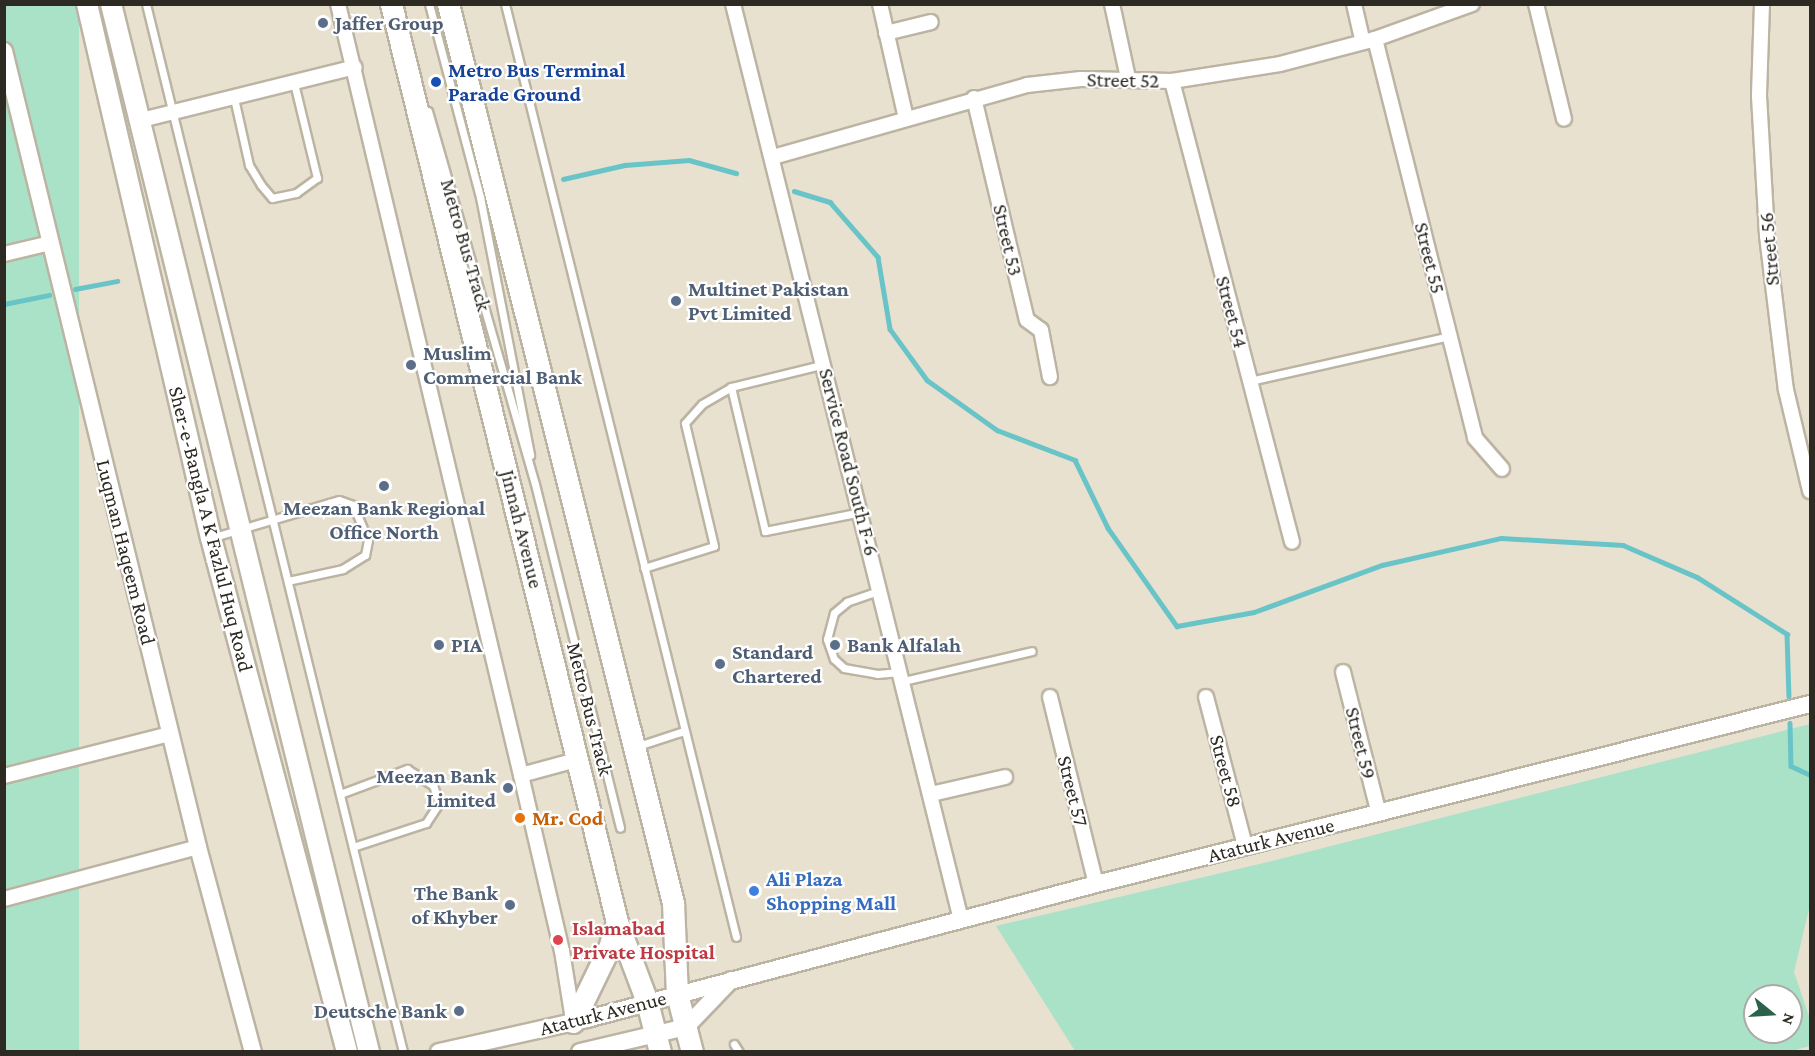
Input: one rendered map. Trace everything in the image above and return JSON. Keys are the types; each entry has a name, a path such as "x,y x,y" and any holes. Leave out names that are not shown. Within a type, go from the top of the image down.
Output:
{"main road":[{"name":"Sher-e-Bangla A K Fazlul Huq Road","path":"87,4 211,538 347,1052"},
{"name":"Sher-e-Bangla A K Fazlul Huq Road","path":"111,4 243,530 369,1052"},
{"name":"Jinnah Avenue","path":"390,4 580,759 617,922 647,1002 657,1043"},
{"path":"448,4 632,748 673,903 677,994 692,1052"},
{"path":"573,1022 609,948 617,922"}],"street":[{"path":"338,4 355,67 562,951 573,1022"},
{"name":"Service Road South F-6","path":"733,4 825,363 961,920"},
{"path":"880,4 906,118"},
{"path":"1112,4 1128,78"},
{"name":"Street 55","path":"1354,4 1369,40 1450,336 1475,438 1502,469"},
{"name":"Street 52","path":"773,157 974,98 1027,85 1128,78 1172,81 1280,64 1369,40 1472,4"},
{"path":"1536,4 1564,119"},
{"name":"Street 56","path":"1762,4 1758,96 1768,246 1786,390 1810,491"},
{"path":"886,33 931,22"},
{"name":"Luqman Haqeem Road","path":"4,51 198,847 253,1052"},
{"path":"141,120 355,67"},
{"name":"Street 54","path":"1172,81 1292,542"},
{"name":"Street 53","path":"974,98 1027,320 1041,330 1050,376"},
{"path":"4,254 50,243"},
{"name":"Street 59","path":"1343,672 1379,814"},
{"name":"Street 58","path":"1206,697 1245,846"},
{"name":"Street 57","path":"1050,698 1096,884"},
{"name":"Ataturk Avenue","path":"439,1052 573,1022 1096,884 1810,704"},
{"path":"4,776 170,734"},
{"path":"521,775 580,759"},
{"path":"932,794 1005,777"},
{"path":"4,899 198,847"},
{"name":"Ataturk Avenue","path":"580,1052 657,1043 686,1027 732,980"}],"lane":[{"path":"146,4 403,1052"},
{"name":"Metro Bus Track","path":"400,4 535,484 620,828"},
{"name":"Metro Bus Track","path":"429,4 480,197 519,381 535,484"},
{"path":"504,4 736,937"},
{"path":"234,98 249,165 261,185 272,198 296,192 317,178 294,83"},
{"path":"1250,381 1450,336"},
{"path":"644,568 714,546 685,423 702,404 731,387 825,363"},
{"path":"731,387 765,531 861,512"},
{"path":"211,538 339,500 353,505 368,540 365,555 343,569 288,581"},
{"path":"881,590 847,602 834,613 827,639 834,659 844,668 902,677 1032,651"},
{"path":"632,748 684,731"},
{"path":"340,794 407,769 434,785 439,803 426,823 353,847"},
{"path":"734,1044 739,1052"}],"green space":[{"path":"5,5 79,5 79,1052 5,1052"},
{"path":"1810,724 1810,905 1794,972 1798,984 1743,984 1743,1044 1803,1044 1803,998 1810,1019 1810,1046 1788,1052 1075,1051 996,926 1276,860"}],"waterway":[{"path":"563,179 625,165 689,160 736,173"},
{"path":"794,191 830,202 878,257 890,329 927,380 997,430 1075,460 1108,528 1177,626 1254,612 1382,565 1501,538 1623,545 1697,577 1787,634 1789,696"},
{"path":"75,289 117,281"},
{"path":"4,304 49,295"},
{"path":"1790,723 1791,766 1810,775"}],"place":[{"name":"Jaffer Group","path":"323,23"},
{"name":"Metro Bus Terminal Parade Ground","path":"436,82"},
{"name":"Multinet Pakistan Pvt Limited","path":"676,301"},
{"name":"Muslim Commercial Bank","path":"411,365"},
{"name":"Meezan Bank Regional Office North","path":"384,486"},
{"name":"PIA","path":"439,645"},
{"name":"Bank Alfalah","path":"835,645"},
{"name":"Standard Chartered","path":"720,664"},
{"name":"Meezan Bank Limited","path":"508,788"},
{"name":"Mr. Cod","path":"520,818"},
{"name":"Ali Plaza Shopping Mall","path":"754,891"},
{"name":"The Bank of Khyber","path":"510,905"},
{"name":"Islamabad Private Hospital","path":"558,940"},
{"name":"Deutsche Bank","path":"459,1011"}]}
